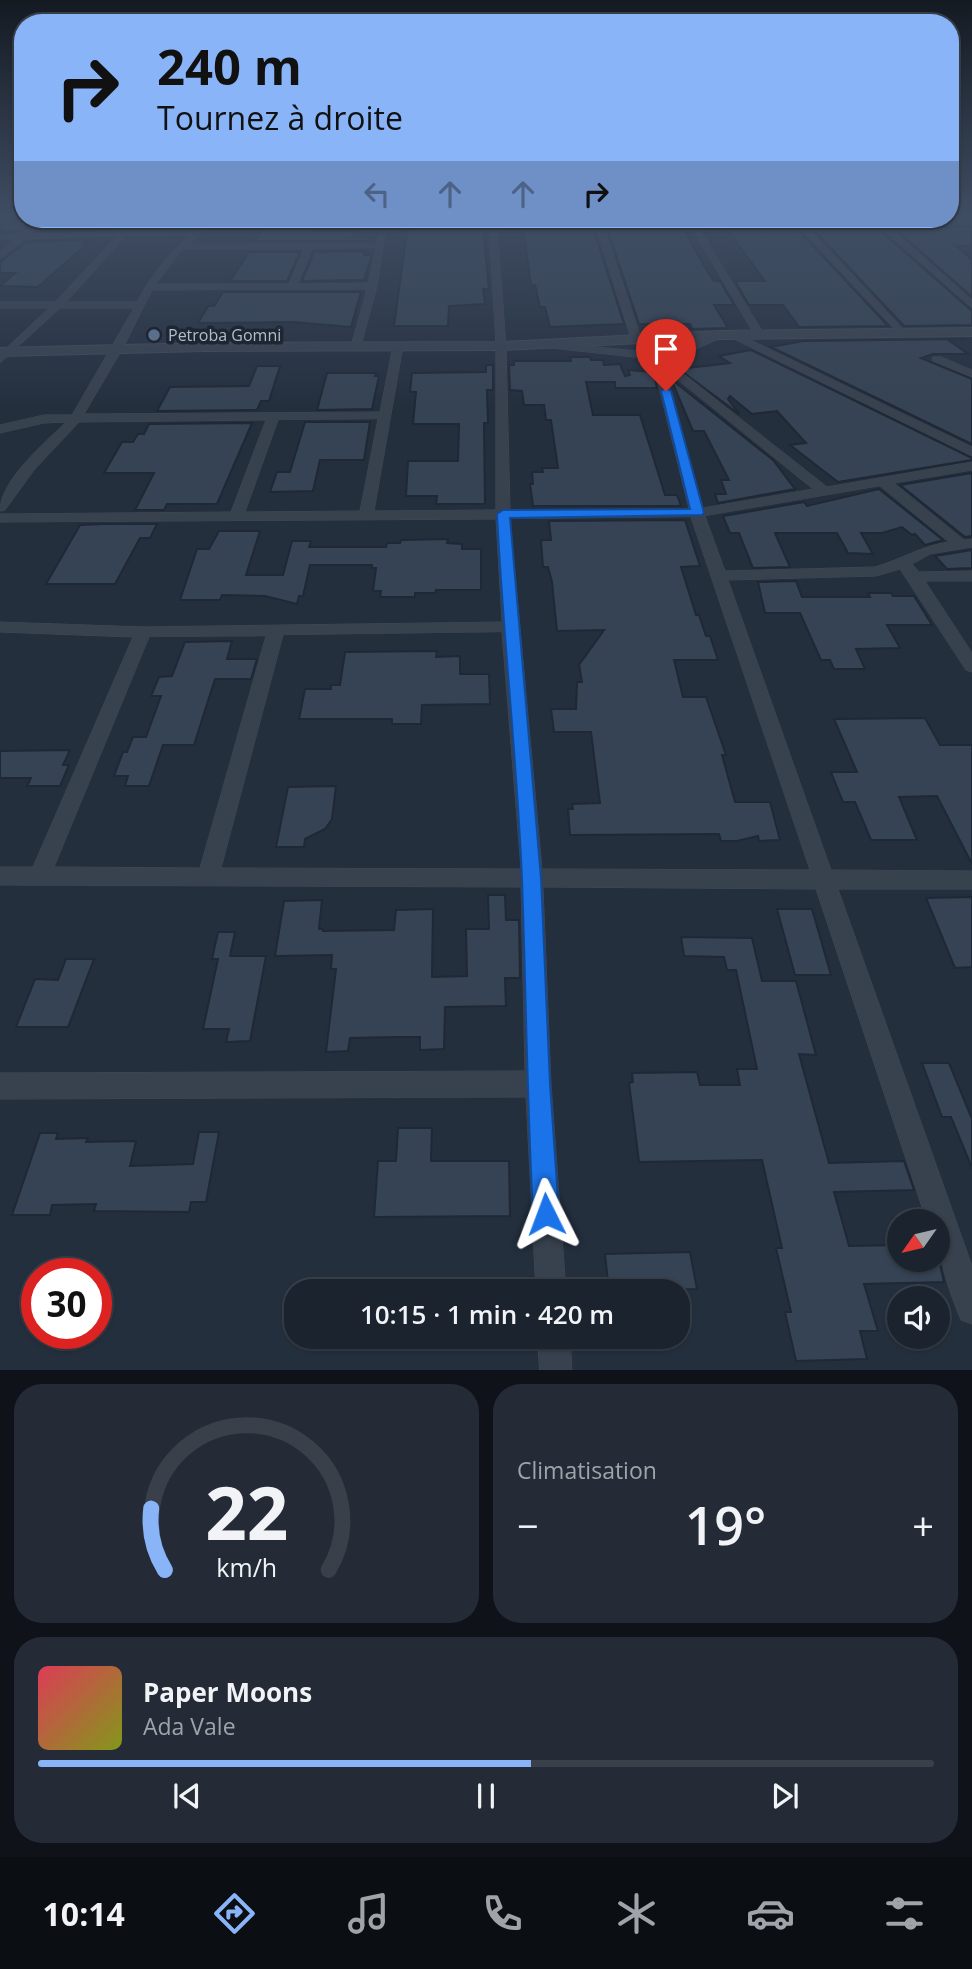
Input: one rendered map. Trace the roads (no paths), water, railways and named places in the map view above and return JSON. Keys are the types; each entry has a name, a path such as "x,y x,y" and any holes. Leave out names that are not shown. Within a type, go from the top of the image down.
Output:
{"street":[{"path":"3,354 58,305 83,278"},
{"path":"0,508 29,467 76,418 156,278"},
{"path":"292,286 296,278"},
{"path":"356,346 374,278"},
{"path":"497,278 501,346 503,514 532,878 538,1084 550,1279"},
{"path":"617,278 636,338"},
{"path":"725,278 759,334"},
{"path":"850,278 901,333"},
{"path":"941,278 972,305"},
{"path":"149,287 372,286"},
{"path":"0,305 139,305"},
{"path":"3,354 118,348 501,346 759,334 972,332"},
{"path":"658,362 727,335 972,452"},
{"path":"533,344 658,362 681,377 824,491"},
{"path":"366,516 398,346"},
{"path":"937,359 972,374"},
{"path":"658,362 697,513 972,1308"},
{"path":"0,429 44,419 386,415"},
{"path":"236,517 273,417"},
{"path":"0,518 697,513 972,466"},
{"path":"884,482 967,544"},
{"path":"719,576 876,571 903,563 926,550 967,544"},
{"path":"903,563 915,577 972,666"},
{"path":"915,577 972,576"},
{"path":"0,627 143,632 510,626"},
{"path":"208,876 276,629"},
{"path":"40,875 143,632"},
{"path":"0,876 972,880"},
{"path":"0,1086 538,1084"},
{"path":"555,1349 556,1370"}],"place":[{"name":"Petroba Gomni","path":"154,335"}]}
